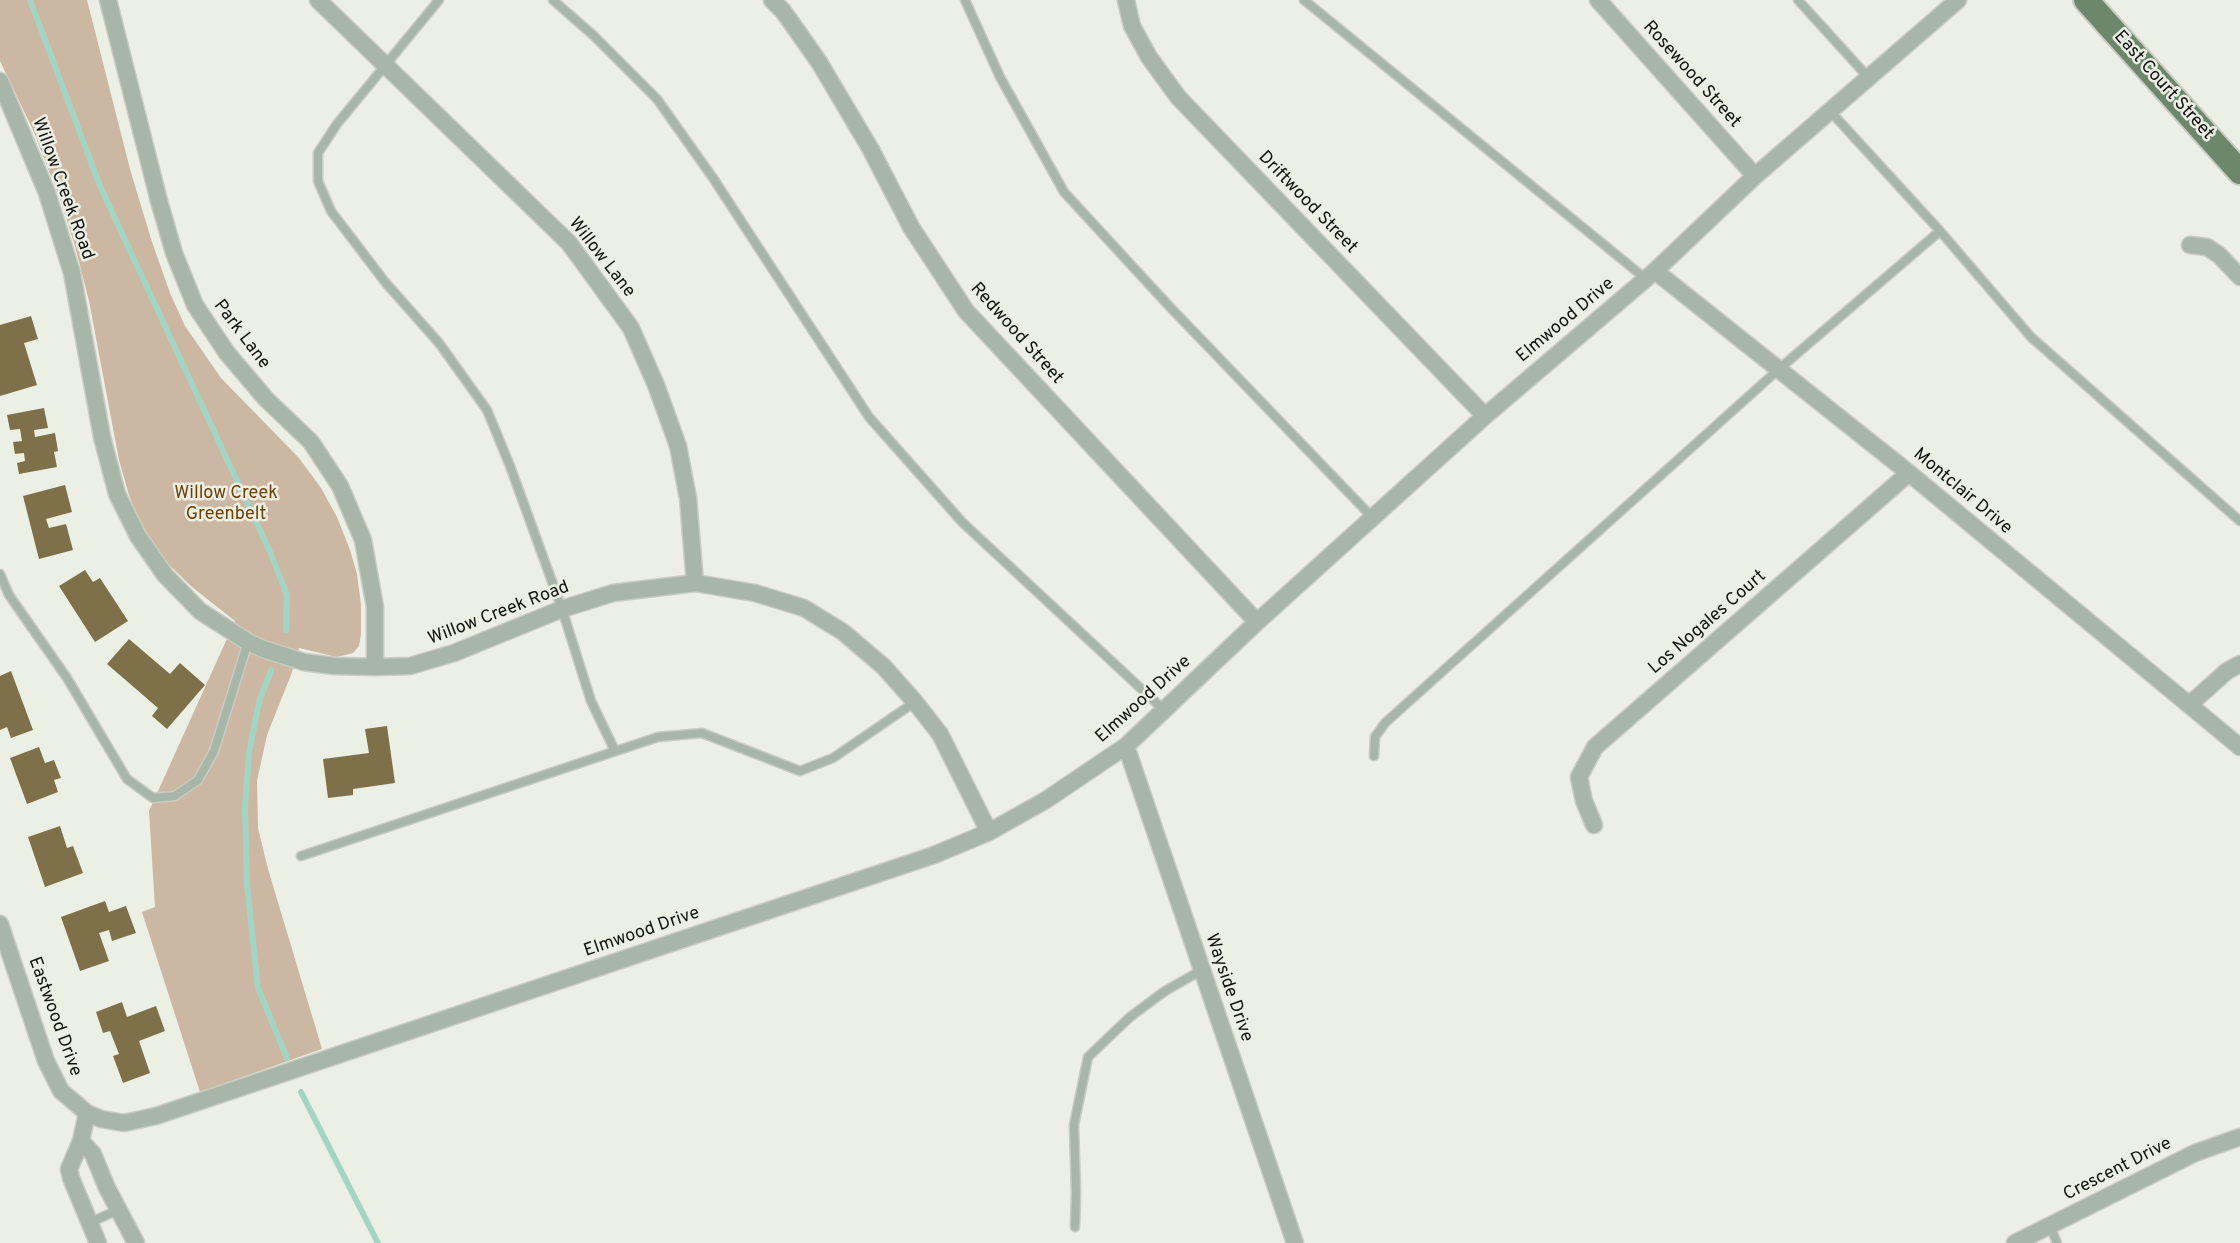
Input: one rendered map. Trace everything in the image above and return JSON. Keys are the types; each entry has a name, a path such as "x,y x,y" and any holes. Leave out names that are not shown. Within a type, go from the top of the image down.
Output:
{"main road":[{"name":"East Court Street","path":"2086,0 2240,172"}],"street":[{"name":"Park Lane","path":"108,0 159,201 174,253 195,305 227,353 266,399 311,442 340,486 363,540 374,607 375,667"},
{"name":"Willow Lane","path":"318,0 569,243 631,328 656,385 678,446 688,498 695,583"},
{"name":"Redwood Street","path":"772,0 783,11 819,62 870,148 911,228 966,311 1257,622"},
{"name":"Driftwood Street","path":"1126,0 1132,26 1149,57 1178,97 1485,416"},
{"name":"Rosewood Street","path":"1598,0 1755,176"},
{"name":"Elmwood Drive","path":"87,1113 101,1119 124,1123 156,1116 934,855 989,832 1046,800 1126,746 1372,517 1485,416 1651,275 1755,176 1958,0"},
{"name":"Willow Creek Road","path":"0,81 47,192 72,273 102,437 117,494 138,536 165,575 200,611 248,642 304,662 334,666 410,666 454,653 562,609 613,593 695,583 755,593 804,608 843,632 884,667 940,734 989,832"},
{"path":"2190,245 2207,247 2220,255 2240,276"},
{"name":"Montclair Drive","path":"1651,275 1779,369 1909,472 2240,747"},
{"name":"Los Nogales Court","path":"1594,825 1579,777 1595,747 1909,472"},
{"path":"2189,705 2227,671 2240,664"},
{"name":"Wayside Drive","path":"1126,746 1295,1243"},
{"name":"Eastwood Drive","path":"0,924 53,1079 61,1091 87,1113"},
{"path":"87,1113 69,1169 98,1243"},
{"name":"Crescent Drive","path":"2015,1243 2195,1153 2240,1137"},
{"path":"80,1141 93,1154 107,1188 136,1243"}],"lane":[{"path":"439,0 337,124 318,153 318,181 331,211 385,282 439,343 487,410 562,609 591,701 615,751"},
{"path":"553,0 594,36 657,99 713,178 869,417 962,522 1164,710"},
{"path":"965,0 1000,77 1064,192 1169,306 1372,517"},
{"path":"1304,0 1651,275"},
{"path":"1798,0 1868,77"},
{"path":"1830,111 1940,231 2031,337 2240,521"},
{"path":"1374,756 1375,737 1385,723 1779,369 1940,231"},
{"path":"0,574 9,596 67,678 127,779 153,798 175,796 198,780 214,751 248,642"},
{"path":"301,856 657,737 702,733 800,771 834,758 915,702"},
{"path":"1074,1227 1074,1125 1088,1057 1130,1017 1165,991 1202,970"},
{"path":"89,1223 120,1209"},
{"path":"2050,1226 2057,1243"}],"green space":[{"name":"Willow Creek Greenbelt","path":"0,0 87,0 130,169 151,239 185,326 221,378 299,458 321,488 337,517 357,574 361,605 359,646 353,653 337,657 299,648 267,735 257,781 258,828 322,1049 200,1092 142,912 155,907 149,811 235,621 192,587 161,557 142,529 129,495 119,460 89,301 75,246 33,130 0,61"}],"building":[{"path":"31,316 38,339 24,343 37,385 0,396 0,325"},
{"path":"44,408 48,428 34,430 35,437 55,433 58,451 54,452 57,467 19,474 17,463 25,461 24,453 15,454 13,442 22,441 20,429 10,430 7,415"},
{"path":"65,485 72,512 46,519 49,528 66,524 73,550 39,559 23,496"},
{"path":"85,570 93,582 100,578 128,621 95,642 59,586"},
{"path":"129,639 170,674 180,663 205,685 167,729 152,716 158,708 107,664"},
{"path":"11,671 33,730 11,738 7,727 0,730 0,676"},
{"path":"387,726 395,783 353,789 353,795 328,798 323,759 369,753 365,729"},
{"path":"39,747 45,763 54,760 61,778 54,780 58,792 27,804 10,758"},
{"path":"60,826 67,848 73,846 83,873 45,887 28,837"},
{"path":"105,901 109,912 126,906 136,933 112,941 109,930 99,933 109,961 80,971 61,917"},
{"path":"122,1002 127,1017 156,1006 165,1031 139,1041 150,1073 123,1083 113,1056 119,1054 110,1031 103,1033 96,1012"}],"waterway":[{"path":"30,0 100,186 271,554 287,595 286,630"},
{"path":"271,670 259,702 249,753 245,807 247,884 258,988 287,1058"},
{"path":"301,1092 378,1243"}]}
